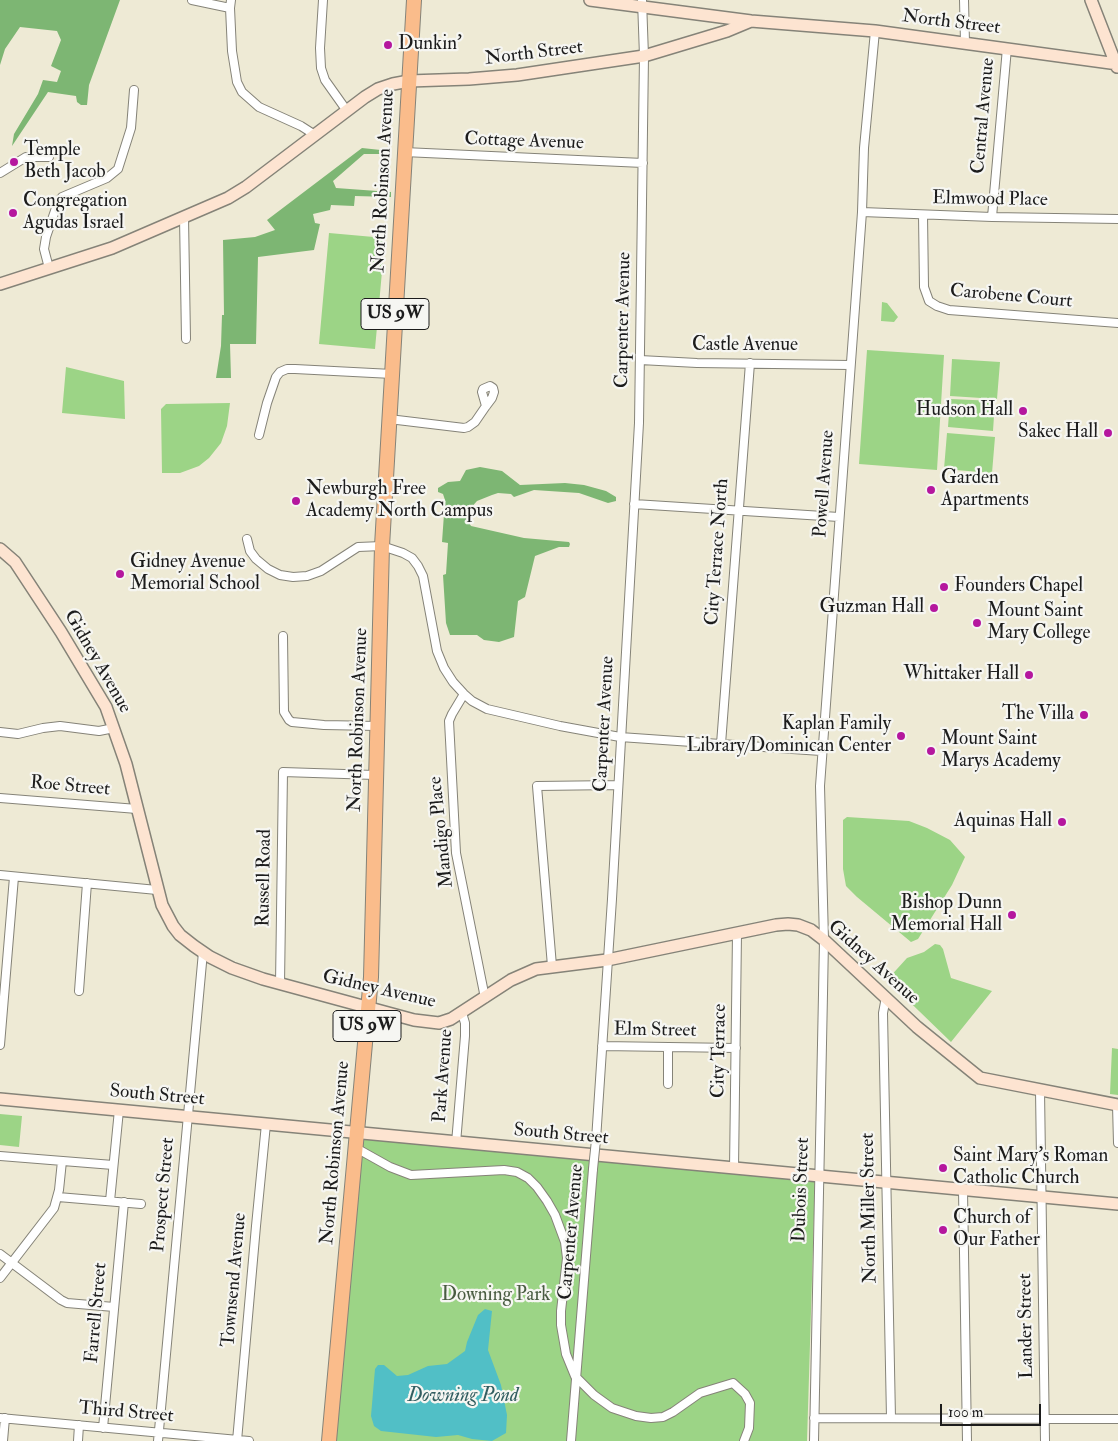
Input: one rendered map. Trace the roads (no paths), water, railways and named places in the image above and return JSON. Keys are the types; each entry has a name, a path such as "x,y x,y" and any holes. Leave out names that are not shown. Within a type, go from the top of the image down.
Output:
{"highway":[{"name":"North Robinson Avenue","path":"329,1441 371,978 382,546 414,0"}],"street":[{"path":"192,0 231,4 232,51 237,82 242,92 259,107 301,126 314,135"},
{"path":"323,0 320,48 321,68 325,80 347,111"},
{"path":"590,0 642,3 722,18 751,21"},
{"path":"964,0 965,43"},
{"path":"1091,0 1117,65"},
{"name":"Carpenter Avenue","path":"571,1441 596,1140 612,899 639,423 644,56 642,3"},
{"path":"718,33 722,18"},
{"name":"North Street","path":"0,284 112,248 228,198 246,187 365,97 378,89 393,84 409,81 517,75 644,56 751,21 875,31 1007,48 1117,65"},
{"name":"Powell Avenue","path":"824,940 820,786 821,751 862,212 864,148 875,31"},
{"name":"Central Avenue","path":"992,217 1007,48"},
{"path":"49,268 44,249 58,202 69,193 107,178 118,169 131,128 134,90"},
{"name":"Cottage Avenue","path":"404,152 643,163"},
{"path":"0,173 26,158 49,157"},
{"name":"Elmwood Place","path":"862,212 1118,219"},
{"name":"Carobene Court","path":"923,215 924,287 929,301 937,306 949,310 1118,323"},
{"path":"184,217 186,339"},
{"name":"Castle Avenue","path":"640,360 850,364"},
{"name":"City Terrace North","path":"720,744 750,363"},
{"path":"259,435 276,377 286,369 392,374"},
{"path":"389,419 464,428 475,422 486,406"},
{"path":"634,504 839,517"},
{"path":"247,540 250,551 268,569 280,575 293,577 307,576 321,571 358,547 382,546 412,558 423,576 436,651 444,668 464,694 487,709 560,726 620,737 821,751"},
{"name":"Gidney Avenue","path":"0,549 15,562 61,632 102,700 114,728 157,890 162,905 173,926 180,935 203,952 232,968 280,984 414,1020 439,1022 451,1019 462,1013 521,974 536,969 607,960 788,924 811,930 824,940 917,1027 980,1078 1118,1105"},
{"path":"283,636 284,712 289,720 324,725 377,726"},
{"name":"Mandigo Place","path":"464,694 449,721 456,853 485,998"},
{"path":"0,732 18,734 60,726 99,731 114,728"},
{"name":"Russell Road","path":"280,984 284,772 375,776"},
{"path":"552,966 537,786 617,785"},
{"name":"Roe Street","path":"0,798 137,809"},
{"path":"0,875 157,890"},
{"path":"0,1046 14,877"},
{"path":"79,991 87,883"},
{"name":"City Terrace","path":"734,1169 736,933"},
{"name":"Dubois Street","path":"814,1441 824,940"},
{"name":"Prospect Street","path":"158,1437 203,952"},
{"name":"North Miller Street","path":"886,997 883,1013 891,1418"},
{"name":"Park Avenue","path":"456,1143 466,1036 462,1013"},
{"name":"Elm Street","path":"602,1046 736,1048"},
{"path":"668,1047 668,1084"},
{"name":"Lander Street","path":"1040,1090 1044,1441"},
{"name":"South Street","path":"0,1099 1118,1204"},
{"path":"1118,1105 1118,1142"},
{"path":"110,1201 119,1110"},
{"name":"Townsend Avenue","path":"237,1440 266,1124"},
{"path":"356,1148 390,1167 412,1175 504,1170 517,1172 528,1178 537,1187 555,1215 565,1242 567,1258 561,1325 566,1354 575,1376 594,1395 612,1408 636,1416 651,1418 663,1417 700,1393 733,1383 745,1394 750,1403 749,1428 744,1441"},
{"path":"0,1156 113,1165"},
{"path":"0,1278 54,1208 58,1197 62,1161"},
{"path":"964,1190 967,1441"},
{"path":"58,1197 141,1204"},
{"name":"Farrell Street","path":"104,1428 124,1202"},
{"path":"0,1254 67,1303 114,1307"},
{"path":"2,1418 3,1441"},
{"name":"Third Street","path":"2,1418 104,1428 158,1437 249,1441"},
{"path":"814,1418 1118,1419"},
{"path":"78,1441 79,1425"}],"water":[{"name":"Downing Pond","path":"485,1309 492,1311 488,1350 501,1385 507,1415 506,1433 492,1441 472,1439 458,1435 436,1437 381,1431 374,1426 371,1416 375,1369 378,1365 384,1365 397,1376 408,1375 428,1366 447,1364 465,1351 478,1315"}],"place":[{"name":"Dunkin'","path":"388,45"},
{"name":"Temple Beth Jacob","path":"14,162"},
{"name":"Congregation Agudas Israel","path":"13,213"},
{"name":"Hudson Hall","path":"1023,411"},
{"name":"Sakec Hall","path":"1108,433"},
{"name":"Garden Apartments","path":"931,490"},
{"name":"Newburgh Free Academy North Campus","path":"296,501"},
{"name":"Gidney Avenue Memorial School","path":"120,574"},
{"name":"Founders Chapel","path":"944,587"},
{"name":"Guzman Hall","path":"934,608"},
{"name":"Mount Saint Mary College","path":"977,623"},
{"name":"Whittaker Hall","path":"1029,675"},
{"name":"The Villa","path":"1084,715"},
{"name":"Kaplan Family Library/Dominican Center","path":"901,736"},
{"name":"Mount Saint Marys Academy","path":"931,751"},
{"name":"Aquinas Hall","path":"1062,822"},
{"name":"Bishop Dunn Memorial Hall","path":"1012,915"},
{"name":"Saint Mary's Roman Catholic Church","path":"943,1168"},
{"name":"Church of Our Father","path":"943,1230"}],"park label":[{"name":"Downing Park","path":"496,1296"}]}
